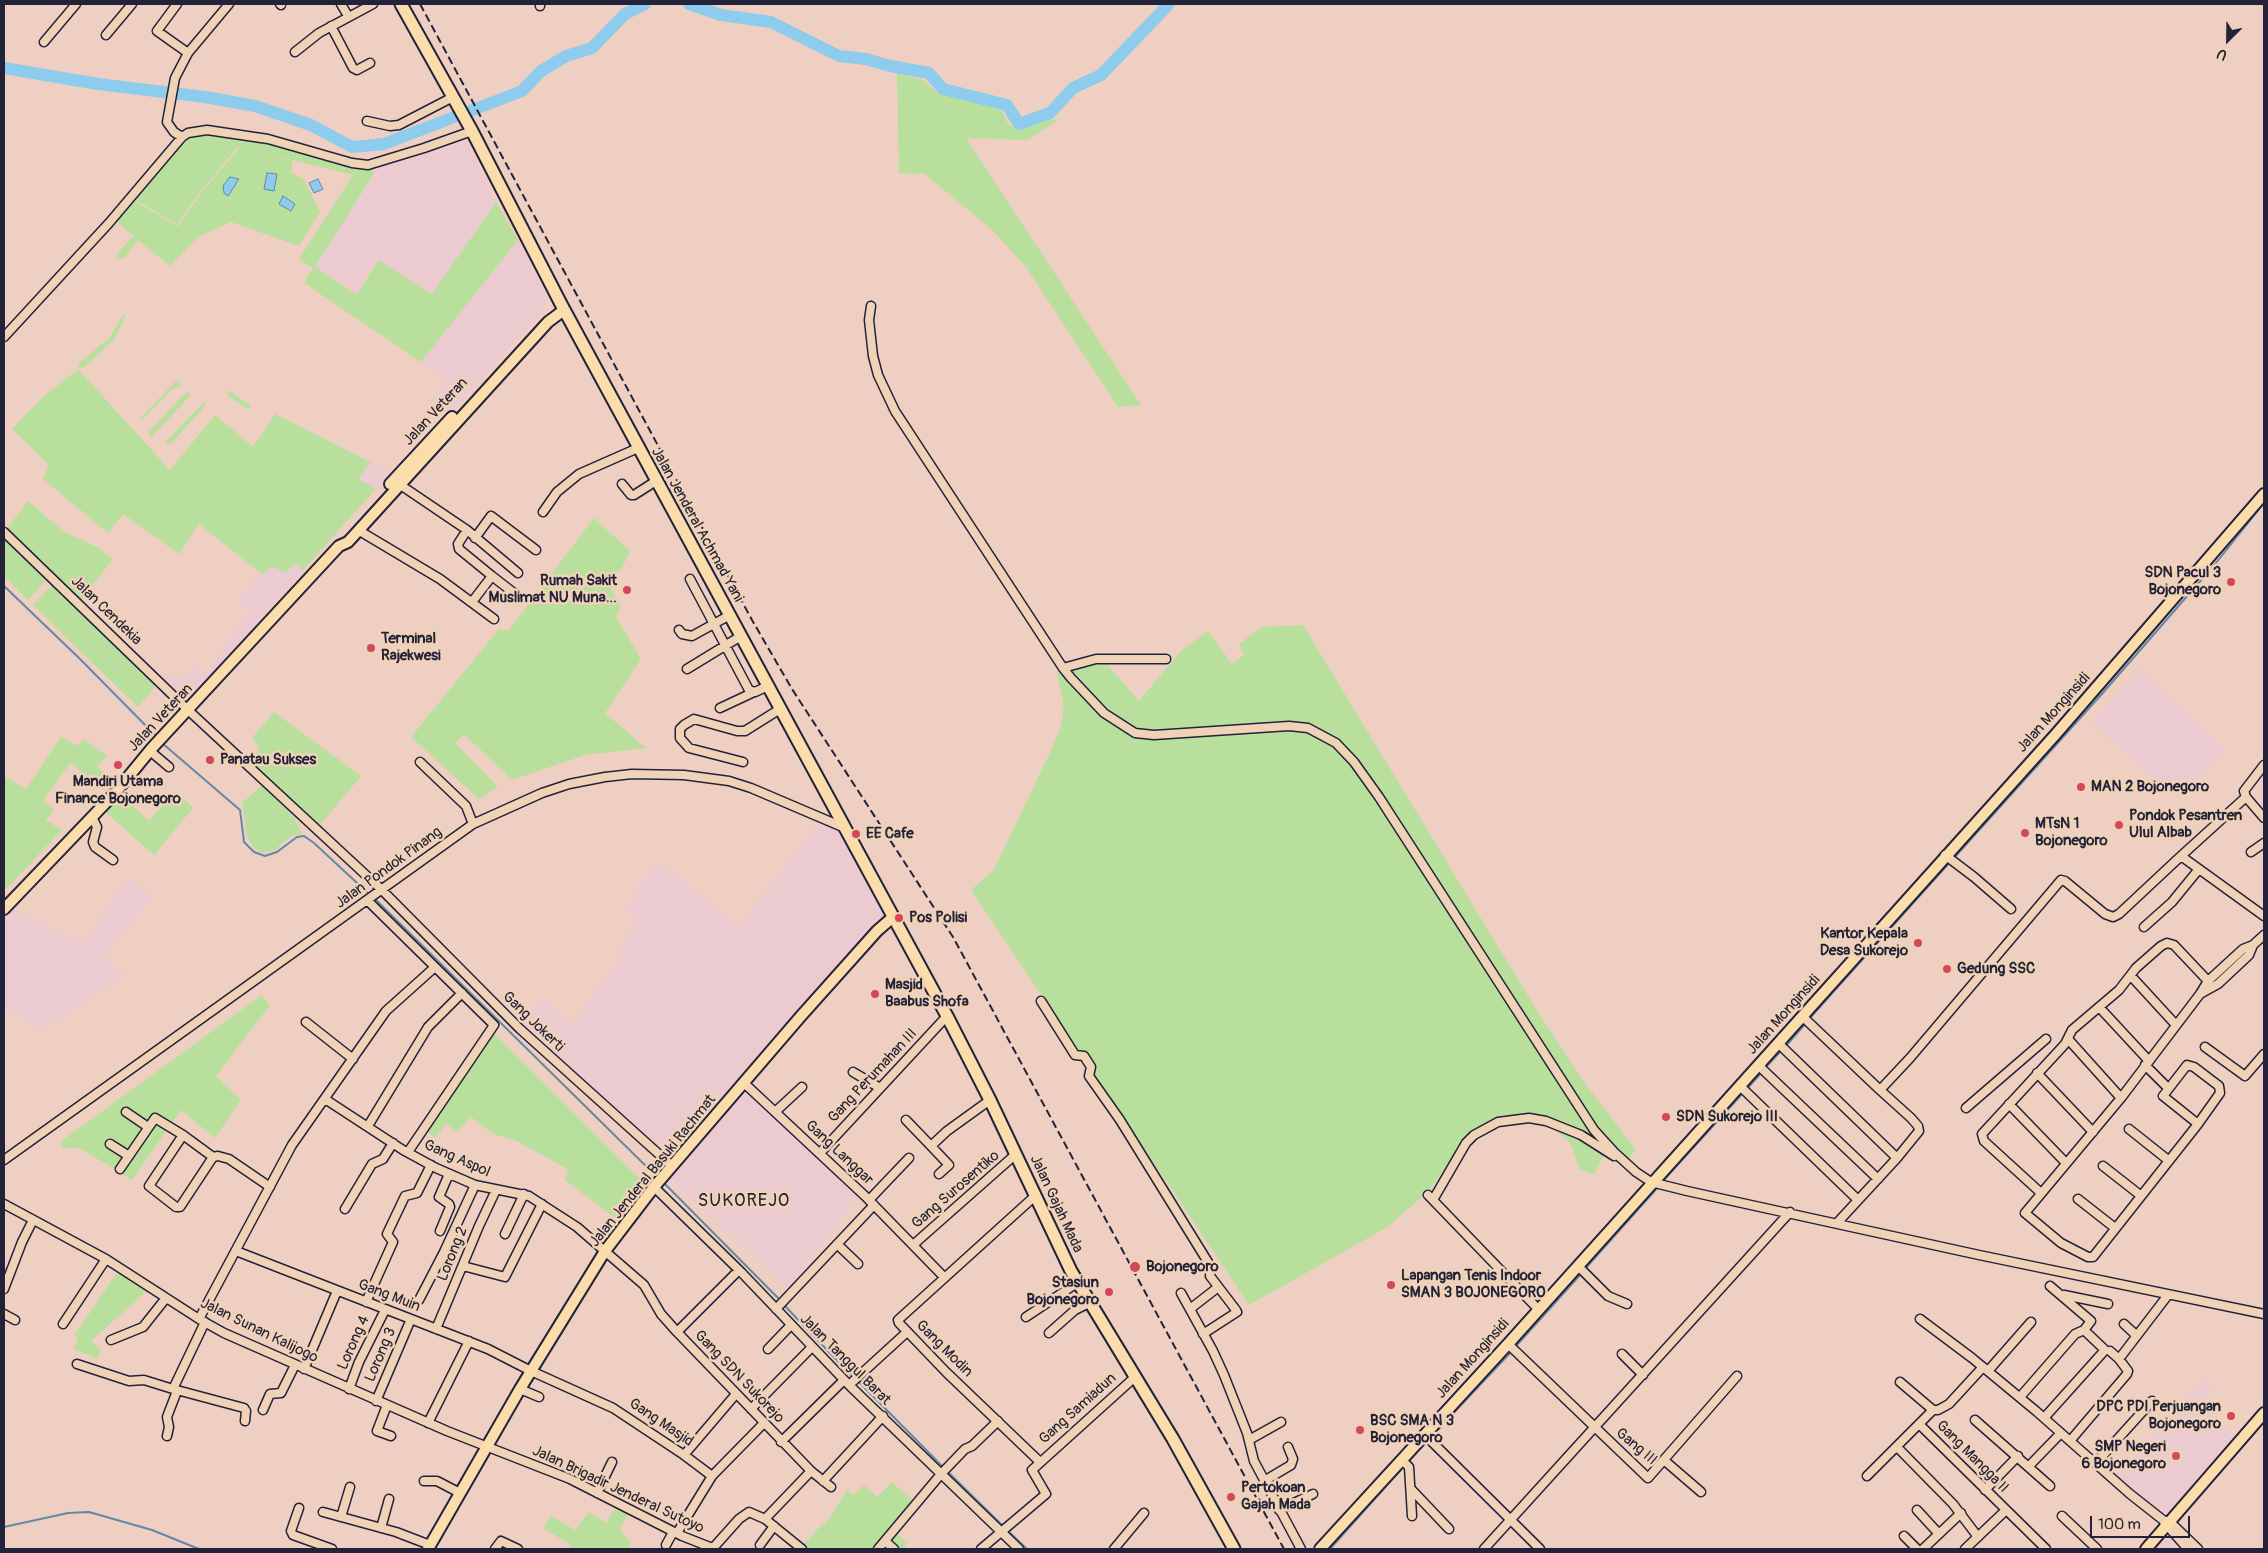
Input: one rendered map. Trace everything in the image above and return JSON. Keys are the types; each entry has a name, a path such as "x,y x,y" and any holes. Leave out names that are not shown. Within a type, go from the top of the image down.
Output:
{"highway":[{"name":"Jalan Jenderal Achmad Yani","path":"401,4 470,128 562,307 638,448 893,916"},
{"name":"Jalan Gajah Mada","path":"893,916 990,1100 1077,1283 1172,1439 1234,1549"}],"main road":[{"name":"Jalan Veteran","path":"4,909 92,817 151,749 339,546 348,542 562,307"},
{"name":"Jalan Veteran","path":"339,546 342,537 543,318 562,307"},
{"name":"Jalan Monginsidi","path":"1321,1549 1405,1463 1511,1347 1538,1309 1581,1269 1654,1183 1782,1047 1949,859 2264,494"},
{"name":"Jalan Veteran","path":"4,899 110,788 126,777"},
{"name":"Jalan Jenderal Basuki Rachmat","path":"429,1547 531,1370 605,1251 669,1170 801,1016 877,931 893,916"},
{"path":"2146,1549 2166,1523 2264,1413"}],"street":[{"path":"44,42 76,4"},
{"path":"106,35 132,4"},
{"path":"177,4 157,30 188,53"},
{"path":"182,137 174,132 167,122 175,78 188,53 229,4"},
{"path":"341,4 348,16"},
{"path":"295,52 331,26 373,4"},
{"path":"331,26 353,68 357,70 370,62"},
{"path":"367,121 390,126 399,125 455,100"},
{"path":"4,337 109,223 182,137 201,130 242,135 268,139 352,163 368,165 424,148 470,128"},
{"path":"871,306 869,320 873,356 878,374 895,411 1062,668 1104,713 1121,726 1135,733 1154,735 1289,726 1308,728 1336,743 1354,762 1379,797 1594,1130 1636,1172"},
{"path":"543,512 557,492 579,474 638,448"},
{"path":"622,484 631,495 634,495 656,481"},
{"path":"399,484 467,530 518,573"},
{"path":"475,538 490,516 536,550"},
{"path":"358,530 472,602 494,619"},
{"path":"467,530 458,544 459,549 519,597"},
{"name":"Jalan Cendekia","path":"4,532 379,892"},
{"path":"472,602 492,576"},
{"path":"690,579 752,692"},
{"path":"679,630 682,634 692,636 730,616"},
{"path":"687,669 741,636"},
{"path":"1062,668 1096,659 1166,659"},
{"path":"720,708 768,686"},
{"path":"743,762 689,748 680,738 680,730 694,719 737,731 745,731 780,709"},
{"path":"151,749 169,767"},
{"path":"420,762 466,806 473,824"},
{"path":"2264,765 2244,790 2246,797 2264,818"},
{"name":"Jalan Pondok Pinang","path":"4,1160 473,824 542,793 569,784 605,777 657,774 729,781 776,798 845,828"},
{"path":"1880,1090 1915,1052 2057,882 2066,880 2112,918 2119,914 2246,797"},
{"path":"92,817 97,827 95,847 113,860"},
{"path":"2251,852 2264,843"},
{"path":"2181,856 2264,916"},
{"path":"1949,859 2012,909"},
{"path":"2144,927 2172,902 2199,869"},
{"name":"Gang Jokerti","path":"379,892 669,1170"},
{"path":"367,900 494,1025 408,1152"},
{"path":"2200,994 2218,984 2249,955 2253,946 2264,935"},
{"path":"2041,1193 1982,1138 1982,1134 2068,1039 2072,1030 2119,990 2142,963 2167,943 2174,946 2218,984"},
{"path":"2198,1124 2164,1097 2163,1094 2186,1066 2190,1065 2220,1088 2218,1097 2198,1124 2140,1195 2094,1256 2088,1257 2061,1243 2025,1213 2121,1098 2210,979 2243,949 2253,946"},
{"path":"166,1436 169,1427 167,1417 175,1390 202,1321 236,1251 292,1145 386,1011 435,967"},
{"path":"2131,976 2176,1025"},
{"path":"368,1126 428,1027 462,993"},
{"path":"1041,1001 1079,1056 1088,1062 1090,1072 1211,1267 1210,1276 1237,1312 1203,1334"},
{"path":"2100,1007 2168,1088"},
{"name":"Gang Perumahan III","path":"820,1153 946,1016"},
{"path":"1805,1019 1919,1128 1918,1132 1897,1158 1838,1223"},
{"path":"306,1022 353,1058"},
{"path":"1966,1108 2046,1039"},
{"path":"2068,1039 2121,1098"},
{"path":"1782,1047 1897,1158"},
{"path":"2205,1047 2245,1076 2264,1054"},
{"path":"1762,1069 1878,1179"},
{"path":"853,1072 880,1088"},
{"path":"2037,1073 2092,1132"},
{"name":"Gang Langgar","path":"744,1084 871,1202 944,1277"},
{"path":"775,1112 802,1087"},
{"path":"1743,1089 1858,1200"},
{"name":"Gang Aspol","path":"325,1099 393,1143 449,1174 475,1185 524,1194 577,1227 605,1251"},
{"path":"931,1146 947,1131 990,1100"},
{"path":"2009,1104 2066,1163"},
{"path":"126,1112 148,1127"},
{"path":"120,1168 157,1117 214,1156 229,1159 270,1187"},
{"path":"1538,1309 1430,1198 1466,1143 1474,1135 1498,1122 1510,1119 1529,1118 1567,1128 1581,1135 1654,1183 2168,1295 2264,1314"},
{"path":"906,1120 949,1164 939,1174"},
{"path":"2129,1129 2168,1160"},
{"path":"183,1135 149,1184 152,1191 176,1207 181,1206 214,1156"},
{"path":"346,1209 372,1164 383,1159 393,1143"},
{"path":"110,1144 128,1156"},
{"name":"Gang Surosentiko","path":"913,1245 1016,1154"},
{"path":"779,1306 836,1244 909,1158"},
{"path":"366,1302 393,1242 387,1234 407,1194 418,1192 431,1165"},
{"path":"2103,1166 2140,1195"},
{"path":"440,1231 450,1207 439,1196 449,1174"},
{"path":"420,1300 475,1185"},
{"name":"Jalan Tanggul Barat","path":"655,1187 739,1270 779,1306 791,1325 812,1347 851,1381 882,1416 941,1474 1004,1530 1019,1549"},
{"name":"Lorong 2","path":"436,1329 496,1190"},
{"path":"505,1234 524,1194"},
{"name":"Gang Modin","path":"1035,1196 899,1318 899,1323 1040,1462"},
{"path":"2078,1199 2116,1228"},
{"name":"Jalan Sunan Kalijogo","path":"4,1204 106,1259 202,1321 295,1365 487,1448"},
{"path":"462,1266 505,1277 542,1204"},
{"path":"1484,1549 1790,1212"},
{"path":"4,1289 22,1242 33,1220"},
{"path":"836,1244 858,1264"},
{"name":"Gang Muin","path":"236,1251 488,1349 531,1370"},
{"name":"Gang SDN Sukorejo","path":"605,1251 644,1285 661,1314 781,1442 831,1487"},
{"path":"63,1324 106,1259"},
{"path":"1581,1269 1608,1296 1626,1304"},
{"path":"677,1332 739,1270"},
{"path":"1026,1317 1077,1283"},
{"path":"2020,1397 2075,1334 2084,1330 2092,1322 2082,1311 2050,1286"},
{"path":"1190,1309 1218,1288"},
{"path":"304,1368 337,1291"},
{"path":"1181,1293 1224,1375 1249,1440 1254,1460 1301,1549"},
{"path":"2062,1294 2108,1304"},
{"path":"2119,1359 2168,1295"},
{"path":"111,1340 143,1326 166,1298"},
{"path":"2082,1311 2092,1300"},
{"path":"1049,1333 1075,1310 1089,1303"},
{"name":"Lorong 4","path":"350,1388 359,1362 385,1310"},
{"path":"4,1314 15,1320"},
{"name":"Lorong 3","path":"376,1401 411,1319"},
{"path":"1920,1319 2020,1397 2198,1549"},
{"name":"Gang Mangga II","path":"2031,1322 1949,1404 1938,1410 1933,1410 1919,1424 2046,1549"},
{"path":"2124,1324 2136,1335"},
{"path":"768,1349 791,1325"},
{"path":"2044,1418 2105,1350 2084,1330"},
{"path":"781,1442 907,1332"},
{"path":"428,1423 469,1342"},
{"path":"751,1409 812,1347"},
{"name":"Gang III","path":"1511,1347 1646,1478 1650,1478 1737,1376"},
{"path":"2070,1440 2128,1374 2119,1359 2110,1351"},
{"path":"1622,1354 1643,1375"},
{"path":"77,1364 129,1381 144,1380 244,1408 246,1411 245,1421"},
{"path":"263,1410 270,1394 281,1393 295,1365"},
{"name":"Gang Masjid","path":"531,1370 613,1408 712,1476"},
{"name":"Gang Samiadun","path":"1040,1462 1135,1377"},
{"path":"1900,1382 1933,1410"},
{"path":"520,1389 539,1397"},
{"path":"684,1455 736,1394"},
{"path":"2096,1463 2152,1400"},
{"path":"387,1405 377,1431 391,1436"},
{"path":"823,1481 882,1416"},
{"path":"1974,1420 2018,1456 2050,1486"},
{"path":"878,1549 941,1474 965,1449 972,1446 998,1422"},
{"path":"1249,1440 1281,1422"},
{"path":"666,1544 712,1476 764,1423"},
{"path":"1867,1476 1919,1424"},
{"path":"2029,1466 2061,1433"},
{"path":"1428,1437 1540,1549"},
{"path":"1897,1446 1961,1513 1978,1537"},
{"path":"1264,1481 1292,1463 1288,1447"},
{"name":"Jalan Brigadir Jenderal Sutoyo","path":"487,1448 536,1465 597,1493 675,1532 697,1546 714,1547 739,1519 750,1512 765,1519"},
{"path":"1985,1490 2018,1456"},
{"path":"1665,1461 1701,1492"},
{"path":"597,1493 612,1462"},
{"path":"980,1549 1046,1494 1032,1472 1040,1462"},
{"path":"1405,1463 1411,1489 1412,1516"},
{"path":"802,1549 765,1519 811,1471"},
{"path":"424,1481 437,1481 460,1493"},
{"path":"341,1517 350,1488"},
{"path":"1411,1489 1449,1528"},
{"path":"1279,1510 1313,1494"},
{"path":"381,1528 389,1499"},
{"path":"299,1508 291,1532 293,1535 332,1549"},
{"path":"1917,1510 1939,1534"},
{"path":"1965,1549 2005,1510"},
{"path":"323,1512 381,1528 429,1547"},
{"path":"1114,1549 1144,1513"},
{"path":"1923,1549 1961,1513"},
{"path":"2062,1516 2097,1549"},
{"path":"2166,1523 2188,1549"},
{"path":"760,1545 774,1526"},
{"path":"1904,1536 1917,1549"},
{"path":"495,1549 501,1541 518,1549"},
{"path":"885,1541 894,1549"}],"shaded area":[{"path":"464,136 496,202 432,294 378,260 357,295 315,267 373,175 373,167"},
{"path":"518,240 546,288 545,305 539,316 450,413 432,398 447,381 421,362"},
{"path":"370,462 393,474 377,490 358,479"},
{"path":"295,563 304,570 185,704 159,678 172,673 181,680 194,665 207,675 226,643 249,611 236,602 260,573 263,575 271,566"},
{"path":"2140,668 2227,750 2177,799 2090,722"},
{"path":"818,823 845,828 893,917 741,1086 862,1193 787,1289 668,1177 677,1161 514,1021 544,998 572,1024 622,955 621,948 636,920 624,910 657,860 739,925"},
{"path":"129,876 152,898 104,957 125,975 42,1032 4,1007 4,918 13,909 82,942"},
{"name":"SMP Negeri 6 Bojonegoro","path":"2203,1380 2213,1389 2201,1404 2236,1437 2167,1517 2116,1475"},
{"path":"2168,1533 2187,1549 2154,1549"}],"green space":[{"path":"897,73 923,80 935,91 1000,107 1008,124 1023,129 1047,119 1058,120 1028,140 966,138 1141,405 1118,407 1026,267 991,229 925,174 899,173"},
{"path":"211,135 240,139 373,167 373,175 315,267 357,295 378,260 432,294 496,202 518,240 421,362 304,283 313,268 299,259 353,175 256,151 293,161 291,173 304,179 320,212 299,246 231,222 198,237 170,266 138,240 124,259 118,258 117,254 131,238 135,238 116,221 134,201 178,226 202,192 240,147 201,191 177,224 134,199 186,141 194,136"},
{"path":"125,314 125,317 114,340 83,368 78,367 78,364 109,338"},
{"path":"78,369 170,470 215,415 253,447 275,414 370,462 358,479 376,489 303,570 295,563 286,573 271,566 263,575 199,524 179,554 123,514 108,533 43,479 49,465 12,429 42,398"},
{"path":"176,381 179,381 181,387 173,388 143,419 140,418"},
{"path":"228,390 252,408 247,409 227,395"},
{"path":"187,393 191,394 149,437 149,432"},
{"path":"205,403 204,407 171,444 166,444 167,440"},
{"path":"28,501 63,531 97,547 113,559 81,601 6,530"},
{"path":"594,518 630,551 622,568 607,581 621,608 616,617 641,659 605,713 646,748 585,755 512,780 464,734 455,743 498,787 479,799 411,737 499,629 508,631"},
{"path":"4,538 47,579 28,600 4,576"},
{"path":"53,584 156,686 138,707 33,605"},
{"path":"1303,625 1536,1009 1584,1082 1636,1150 1626,1160 1614,1150 1603,1157 1594,1174 1580,1170 1571,1144 1542,1118 1513,1117 1463,1143 1429,1191 1386,1228 1249,1305 971,890 994,870 1061,726 1064,705 1057,673 1086,663 1105,662 1139,701 1181,651 1208,631 1232,664 1244,655 1239,644 1262,627"},
{"path":"274,712 361,776 319,826 250,761 260,747 252,738"},
{"path":"61,737 78,746 84,739 107,756 97,766 109,779 101,787 70,763 43,801 54,810 46,820 62,830 4,891 4,776 26,789"},
{"path":"262,785 293,816 302,834 291,836 275,850 263,853 253,847 247,836 242,803"},
{"path":"176,790 193,808 154,855 104,811 121,795 149,821"},
{"path":"262,995 270,1005 216,1076 241,1100 215,1138 181,1110 132,1180 80,1148 64,1148 60,1142"},
{"path":"493,1032 641,1180 615,1218 565,1180 569,1170 517,1141 493,1134 471,1117 457,1132 446,1124 435,1138 427,1130"},
{"path":"118,1271 148,1290 91,1341 101,1349 97,1359 74,1349 78,1338 74,1336"},
{"path":"892,1482 913,1501 898,1518 894,1530 907,1544 903,1549 895,1549 884,1540 877,1549 800,1549 823,1523 825,1525 847,1490 853,1495 864,1485 877,1497"},
{"path":"616,1507 628,1514 620,1530 630,1541 629,1549 569,1549 571,1545 543,1528 551,1516 575,1530 589,1512 606,1523"}],"water":[{"path":"267,173 277,174 274,191 264,189"},
{"path":"230,177 239,179 228,196 224,193 223,186"},
{"path":"318,179 323,189 314,193 309,183"},
{"path":"283,196 295,204 291,211 279,204"}],"waterway":[{"path":"4,68 98,84 205,97 255,106 311,125 352,147 384,144 522,91 541,71 566,56 592,48 625,14 645,4"},
{"path":"689,4 721,15 771,22 839,56 866,59 890,66 929,73 943,89 1007,105 1019,124 1050,113 1073,88 1101,75 1169,4"},
{"path":"1953,859 2101,695 2216,563 2264,503"},
{"path":"4,586 157,737"},
{"path":"162,743 240,810 244,842 254,852 265,856 277,852 297,837 304,836 370,895"},
{"path":"1809,1019 1950,862"},
{"path":"374,898 657,1177"},
{"path":"1785,1047 1806,1023"},
{"path":"1764,1069 1781,1051"},
{"path":"1746,1090 1761,1073"},
{"path":"1662,1182 1743,1093"},
{"path":"663,1182 781,1301"},
{"path":"1584,1270 1659,1186"},
{"path":"1516,1346 1581,1274"},
{"path":"784,1305 853,1377"},
{"path":"1430,1438 1513,1350"},
{"path":"857,1380 943,1467"},
{"path":"1408,1462 1427,1441"},
{"path":"1330,1549 1405,1465"},
{"path":"947,1471 1004,1527"},
{"path":"4,1527 68,1513 89,1512 152,1530 199,1549"},
{"path":"1007,1530 1027,1549"}],"railway":[{"path":"420,4 752,620 792,689 953,937 1284,1549"}],"place":[{"name":"SDN Pacul 3 Bojonegoro","path":"2231,582"},
{"name":"Rumah Sakit Muslimat NU Muna…","path":"627,590"},
{"name":"Terminal Rajekwesi","path":"371,648"},
{"name":"Panatau Sukses","path":"210,760"},
{"name":"Mandiri Utama Finance Bojonegoro","path":"118,765"},
{"name":"MAN 2 Bojonegoro","path":"2081,787"},
{"name":"Pondok Pesantren Ulul Albab","path":"2119,825"},
{"name":"MTsN 1 Bojonegoro","path":"2025,833"},
{"name":"EE Cafe","path":"856,834"},
{"name":"Pos Polisi","path":"899,918"},
{"name":"Kantor Kepala Desa Sukorejo","path":"1918,943"},
{"name":"Gedung SSC","path":"1947,969"},
{"name":"Masjid Baabus Shofa","path":"875,994"},
{"name":"SDN Sukorejo III","path":"1666,1117"},
{"name":"Bojonegoro","path":"1135,1267"},
{"name":"Lapangan Tenis Indoor SMAN 3 BOJONEGORO","path":"1391,1285"},
{"name":"Stasiun Bojonegoro","path":"1109,1292"},
{"name":"DPC PDI Perjuangan Bojonegoro","path":"2231,1416"},
{"name":"BSC SMA N 3 Bojonegoro","path":"1360,1430"},
{"name":"SMP Negeri 6 Bojonegoro","path":"2176,1456"},
{"name":"Pertokoan Gajah Mada","path":"1231,1497"}],"district":[{"name":"SUKOREJO","path":"744,1201"}]}
